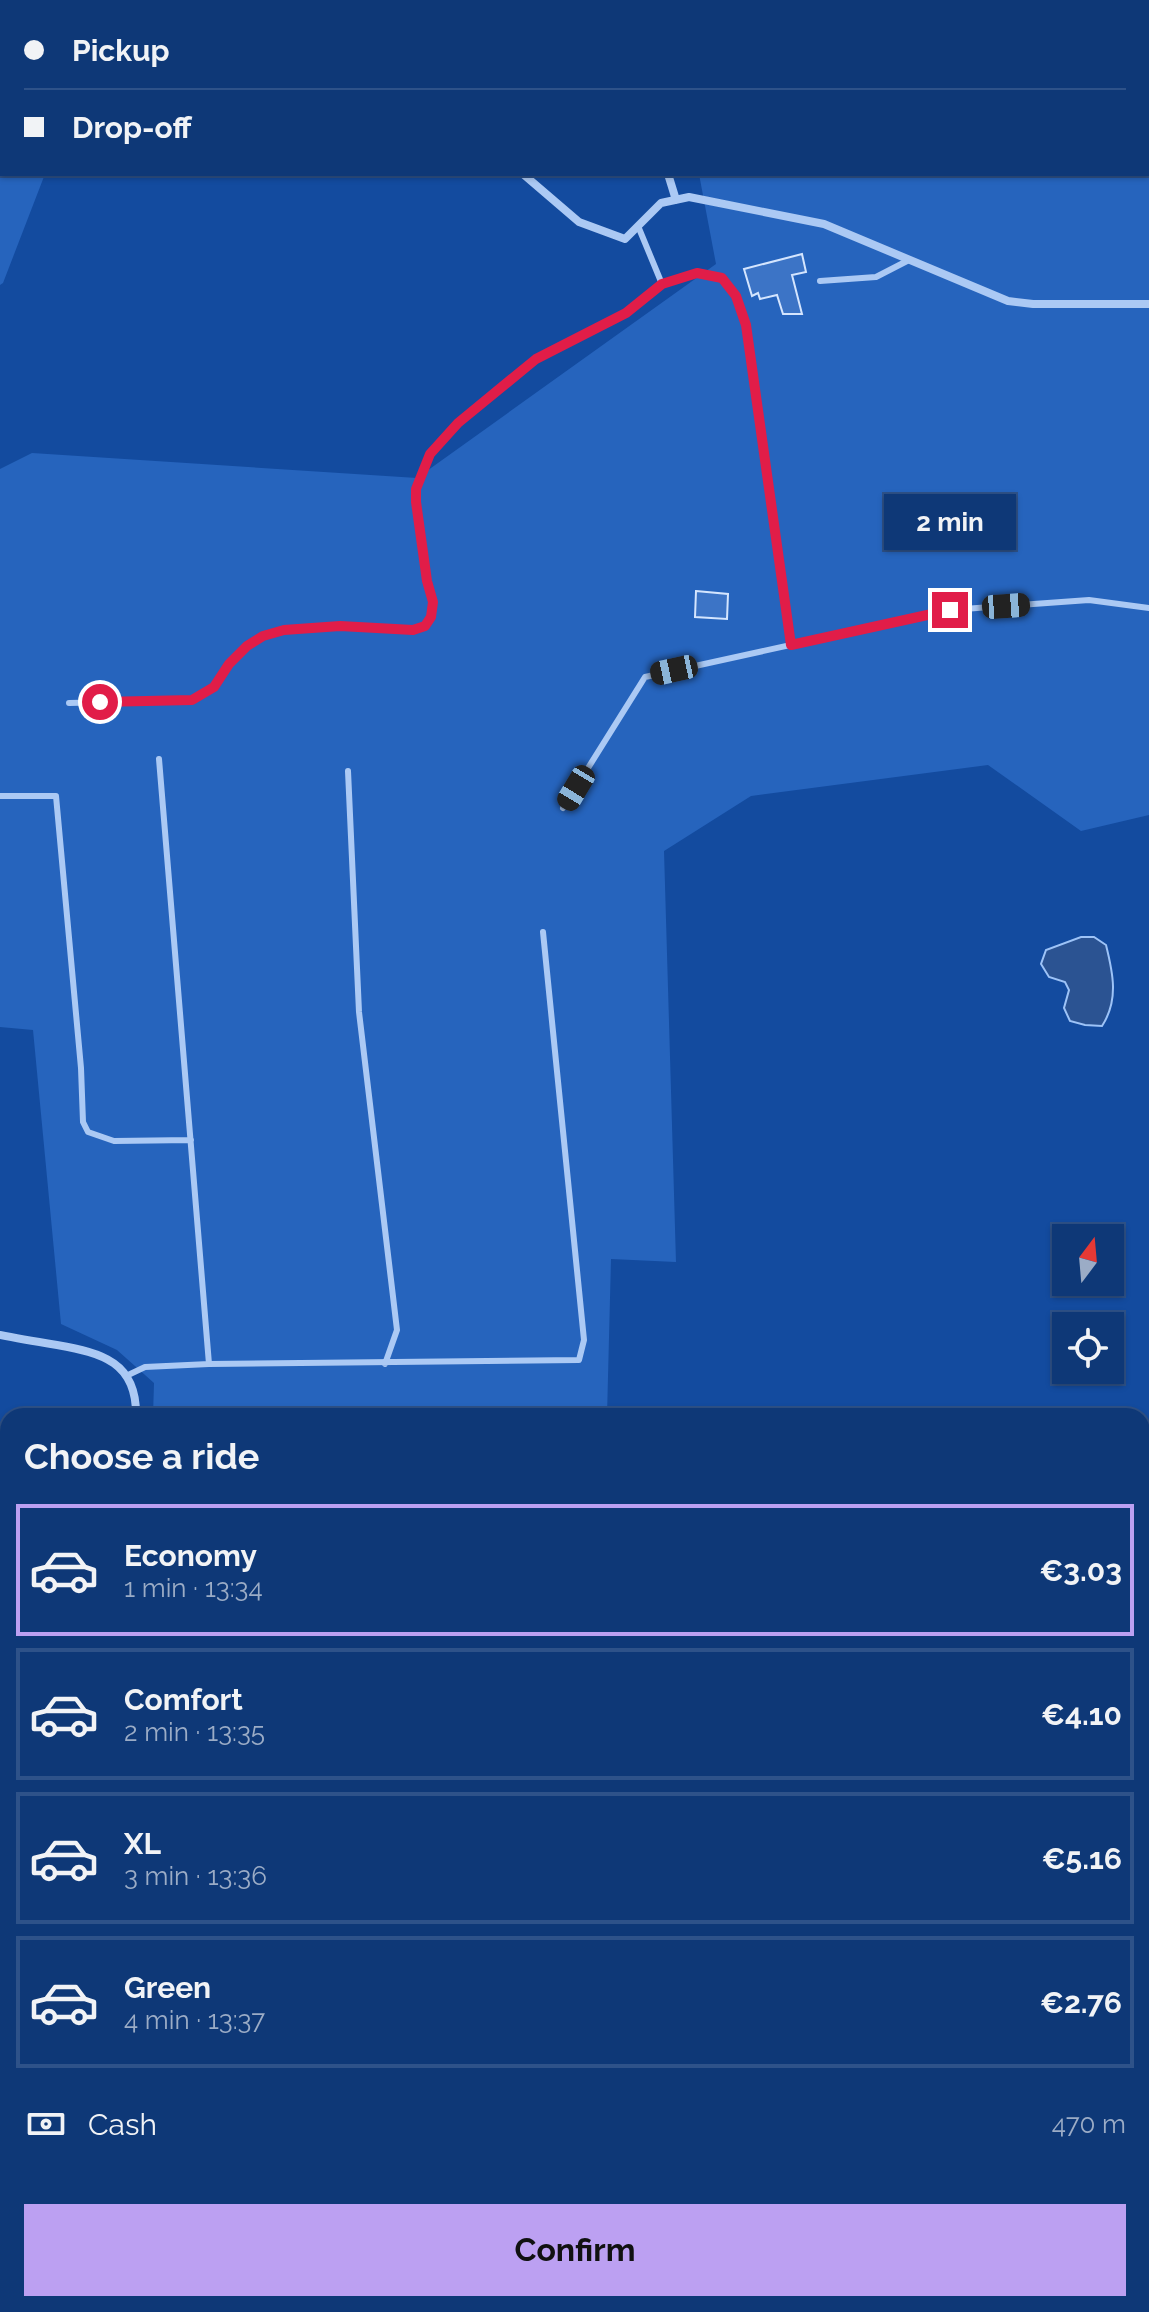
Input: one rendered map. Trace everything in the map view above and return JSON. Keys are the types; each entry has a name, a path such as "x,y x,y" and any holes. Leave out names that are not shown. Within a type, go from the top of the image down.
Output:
{"street":[{"path":"525,176 579,222 625,239 661,203 689,197 824,224 1008,301 1033,304 1149,304"},
{"path":"669,176 676,200"},
{"path":"0,1335 100,1355 115,1362 133,1389 135,1408"}],"lane":[{"path":"638,226 662,284"},
{"path":"820,281 876,277 909,260"},
{"path":"69,703 192,700 214,687 229,664 247,646 263,636 284,630 340,626 413,630 425,626 431,617 433,602 427,581 416,489 430,454 458,423 536,359 626,313 662,284 697,273 722,278 736,296 746,325 791,645"},
{"path":"563,808 645,677 950,610 1089,600 1149,608"},
{"path":"159,759 209,1364"},
{"path":"348,771 359,1012 397,1330 385,1364"},
{"path":"0,796 56,796 81,1068 83,1122 88,1132 114,1141 191,1140"},
{"path":"126,1376 145,1367 209,1364 579,1360 584,1340 543,932"}],"shaded area":[{"path":"0,176 44,176 3,283 0,285"},
{"path":"699,176 1149,176 1149,815 1081,831 988,765 751,796 664,851 676,1262 611,1259 607,1408 153,1408 154,1383 117,1350 61,1324 33,1030 0,1027 0,469 32,453 417,478 716,264"},
{"path":"1081,937 1094,937 1106,945 1109,955 1113,996 1102,1026 1070,1021 1064,1008 1069,990 1065,982 1049,977 1041,964 1046,950"}],"building":[{"path":"802,254 806,272 792,275 802,314 783,314 777,295 760,299 758,293 752,296 744,269"},
{"path":"696,591 728,594 727,619 695,617"}],"route":[{"path":"100,702 192,700 214,687 229,664 247,646 263,636 284,630 340,626 413,630 425,626 431,617 433,602 427,581 416,489 430,454 458,423 536,359 626,313 662,284 697,273 722,278 736,296 746,325 791,645 950,610"}]}
